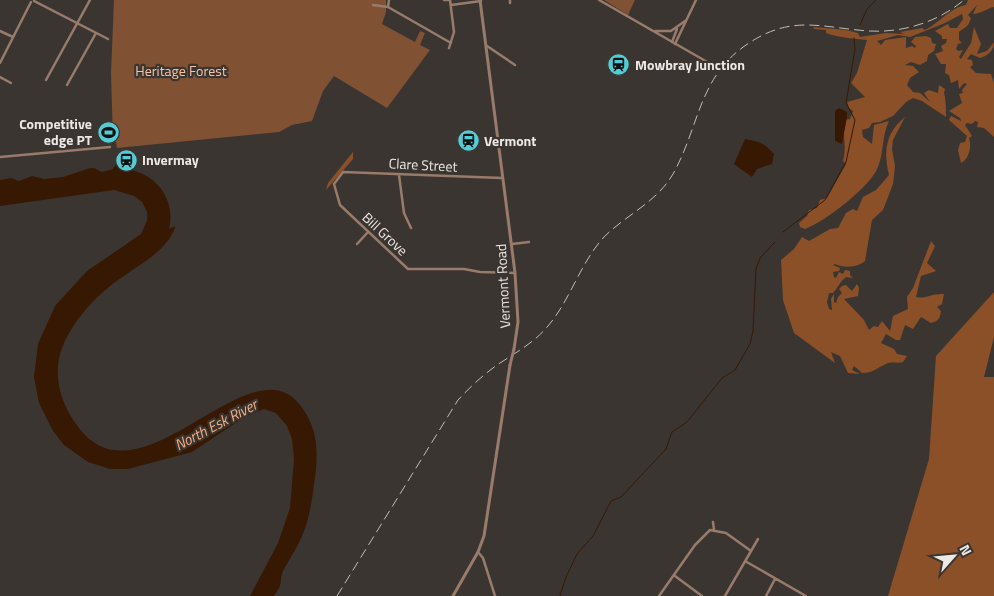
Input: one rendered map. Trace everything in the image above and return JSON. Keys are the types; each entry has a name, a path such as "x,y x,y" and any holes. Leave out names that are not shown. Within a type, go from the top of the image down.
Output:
{"street":[{"path":"46,80 90,0"},
{"path":"388,6 389,0"},
{"path":"444,0 450,0 454,32 449,48"},
{"path":"451,5 480,0"},
{"name":"Vermont Road","path":"453,596 478,552 486,528 518,322 516,273 480,0"},
{"path":"599,0 716,67"},
{"path":"674,43 696,0"},
{"path":"0,63 32,1 108,39"},
{"path":"373,5 388,6 451,43"},
{"path":"650,30 666,32 677,29 688,18"},
{"path":"677,29 681,31"},
{"path":"674,43 677,29"},
{"path":"0,31 13,38"},
{"path":"67,85 96,33"},
{"path":"487,46 515,65"},
{"path":"0,77 11,83"},
{"path":"0,157 110,147"},
{"name":"Clare Street","path":"341,172 504,178"},
{"name":"Bill Grove","path":"341,172 334,184 339,203 405,267 412,270 457,269 516,273"},
{"path":"399,174 404,213 412,228"},
{"path":"357,244 368,232"},
{"path":"512,244 529,242"},
{"path":"713,522 714,530"},
{"path":"659,596 706,532 714,530 726,533 751,551"},
{"path":"725,596 758,539"},
{"path":"478,552 483,558 495,596"},
{"path":"745,561 805,596"},
{"path":"675,576 702,596"},
{"path":"766,596 775,579"}],"green space":[{"name":"Heritage Forest","path":"114,0 386,0 386,12 382,24 415,42 420,31 425,33 420,45 430,50 387,108 334,76 323,91 312,121 292,125 279,132 117,148 116,142 113,142 111,73"},
{"path":"604,0 635,0 628,15"}],"shaded area":[{"path":"968,0 994,0 994,7 973,14 977,5 968,15 971,18 970,22 959,32 959,40 962,43 958,44 956,49 958,51 963,50 959,57 961,59 971,43 974,27 981,44 977,54 987,51 994,42 990,53 980,58 971,54 967,59 972,60 973,65 970,67 976,73 991,74 994,83 994,137 984,128 977,127 978,122 967,123 965,125 972,136 969,138 968,155 961,163 958,150 960,143 965,142 967,136 949,120 951,116 961,121 960,118 949,111 962,103 959,94 963,93 962,90 967,84 964,83 959,89 958,80 951,83 949,75 945,73 946,64 941,64 935,54 943,51 941,46 946,43 947,39 942,39 942,36 935,31 948,24 950,28 957,28 963,19 962,14 910,37 898,35 877,41 881,45 885,40 906,37 906,48 912,46 915,48 916,46 911,42 915,37 926,36 931,38 932,43 936,44 934,51 928,55 927,61 920,65 911,62 905,65 913,66 919,72 910,78 907,85 913,92 920,93 930,102 924,93 929,90 938,93 939,85 945,89 946,117 922,101 913,98 906,102 893,116 880,122 872,123 869,128 862,130 863,137 872,144 874,125 889,121 880,161 874,175 857,193 824,219 805,229 800,227 799,223 807,216 809,210 817,208 820,200 827,198 846,164 843,161 845,151 844,125 845,120 850,119 853,111 849,108 847,102 865,97 851,83 857,73 867,40 835,36 826,33 826,30 814,29 813,27 846,30 858,33 860,37 886,33 904,34 900,32 922,28 925,30 950,12 966,5"},
{"path":"905,117 893,140 892,149 895,166 893,184 883,210 872,220 865,261 850,267 833,265 840,268 839,271 833,272 834,277 836,278 839,272 843,274 845,270 850,271 850,275 853,278 846,277 833,293 829,293 827,302 829,309 832,310 831,299 834,294 834,302 836,303 842,293 839,289 842,286 846,285 852,291 857,284 859,288 858,296 844,299 864,320 869,330 874,326 878,327 882,321 890,331 893,316 908,309 907,297 913,288 931,241 935,246 927,263 936,271 921,276 916,297 944,294 942,304 937,307 941,314 938,319 931,323 921,317 913,329 905,325 900,340 896,340 886,334 881,343 894,349 897,354 907,356 903,362 888,363 866,373 862,373 854,366 852,370 860,374 848,373 840,356 831,352 835,363 794,333 783,300 781,260 794,249 802,237 809,241 830,229 838,228 846,213 853,209 857,211 863,197 876,190 889,175 886,150 890,136"},
{"path":"353,152 353,159 326,190 328,183"},
{"path":"994,292 994,337 984,377 994,377 994,596 888,596 929,459 936,356"}],"water":[{"path":"839,108 847,112 842,144 835,141 835,111"},
{"path":"745,139 761,143 774,154 772,164 757,169 752,177 734,164"},
{"name":"North Esk River","path":"116,164 146,176 160,187 165,194 170,211 169,229 175,226 175,228 160,250 102,293 73,326 61,352 58,365 58,382 62,398 79,428 105,448 134,449 165,438 227,403 256,392 282,391 303,409 311,423 317,453 313,495 305,528 298,545 284,569 279,587 274,596 250,596 278,543 290,508 294,459 292,439 287,426 276,413 264,409 246,416 192,452 128,469 110,469 88,462 64,445 53,431 39,403 34,377 38,344 55,306 87,271 141,234 147,221 147,212 142,202 134,196 114,190 0,206 0,180 11,178 19,181 32,176 44,179 63,177 90,168 102,172 113,169"}],"waterway":[{"path":"860,25 867,9 876,0"},
{"path":"783,232 825,200 846,162 855,120 846,103 855,49 854,38"},
{"path":"560,596 566,577 577,554 593,536 611,501 621,497 666,449 672,432 687,422 722,378 735,370 750,344 753,331 756,269 760,258 775,242"}],"railway":[{"path":"337,596 458,400 487,373 543,332 563,304 588,258 604,237 650,201 666,184 682,156 710,86 719,71 732,56 749,43 780,28 808,25 869,31 895,30 931,20 954,8 964,0"}],"place":[{"name":"Mowbray Junction","path":"619,65"},
{"name":"Competitive edge PT","path":"108,132"},
{"name":"Vermont","path":"468,141"},
{"name":"Invermay","path":"126,160"}]}
